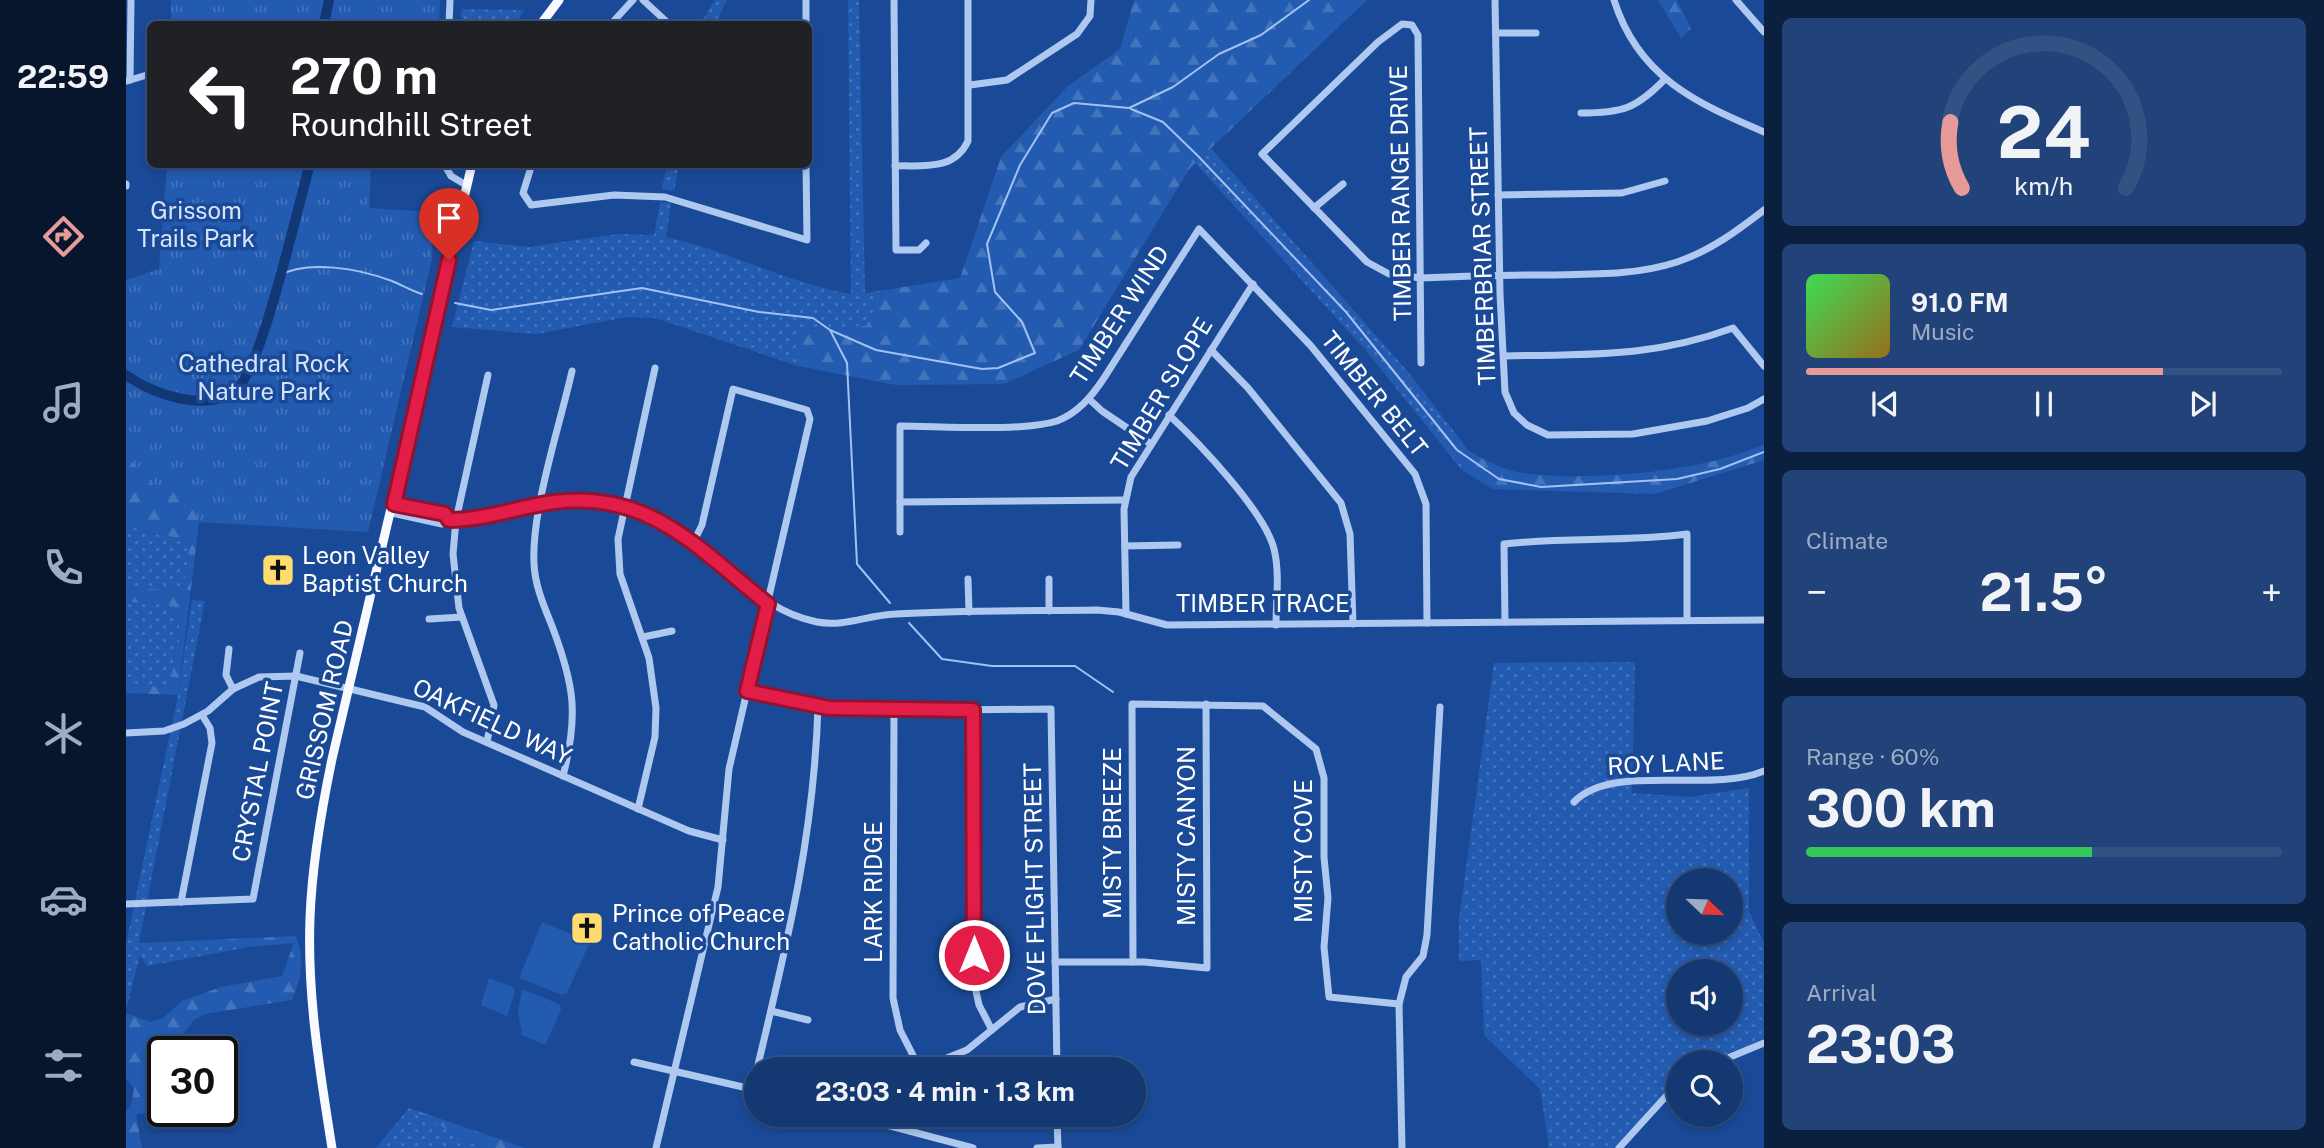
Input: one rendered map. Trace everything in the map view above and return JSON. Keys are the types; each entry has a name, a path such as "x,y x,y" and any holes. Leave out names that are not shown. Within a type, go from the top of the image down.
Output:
{"main road":[{"path":"543,21 559,0"},
{"name":"GRISSOM ROAD","path":"332,1148 314,1017 310,920 318,829 471,168"}],"street":[{"path":"449,21 450,0"},
{"path":"614,21 633,0"},
{"path":"643,0 666,21"},
{"path":"806,0 806,21"},
{"path":"894,0 895,250 919,250 926,243"},
{"path":"895,166 937,165 957,157 969,134 968,0"},
{"path":"970,85 991,84 1014,76 1077,34 1090,16 1091,0"},
{"name":"TIMBERBRIAR STREET","path":"1495,0 1499,275 1505,386 1509,404 1522,422 1548,435 1633,434 1677,429 1737,413 1764,399"},
{"path":"1614,0 1634,43 1665,79 1696,102 1764,132"},
{"path":"1736,0 1764,32"},
{"path":"129,4 128,81 147,75"},
{"name":"TIMBER RANGE DRIVE","path":"1314,208 1262,154 1378,42 1402,24 1412,25 1418,36 1421,363"},
{"path":"1496,33 1536,33"},
{"path":"1581,113 1613,112 1632,107 1665,79"},
{"path":"446,168 451,176 466,186"},
{"path":"531,168 523,193 527,201 538,206 614,194 665,197 807,240 806,168"},
{"path":"1498,195 1622,193 1665,181"},
{"path":"1343,184 1314,208 1374,266 1397,276 1421,278 1607,274 1663,266 1723,241 1764,210"},
{"name":"TIMBER BELT","path":"1199,229 1311,346 1419,481 1426,513 1427,623"},
{"name":"TIMBER WIND","path":"900,502 900,426 1042,424 1067,416 1089,399 1199,229"},
{"name":"TIMBER SLOPE","path":"1126,614 1125,500 1131,477 1253,284"},
{"path":"1504,356 1646,352 1679,346 1732,328 1764,366"},
{"path":"1211,350 1248,388 1341,503 1350,534 1353,624"},
{"path":"638,809 656,719 653,675 643,637 623,584 618,563 618,539 655,368"},
{"path":"563,776 573,737 574,703 568,670 535,575 534,544 572,371"},
{"path":"488,375 452,520 453,573 462,617 494,705 488,742"},
{"path":"656,1148 718,887 724,799 810,419 807,410 733,389 702,525 694,541"},
{"path":"1089,399 1151,444"},
{"path":"1169,415 1205,454 1268,532 1276,558 1276,625"},
{"path":"900,532 900,502 1125,500"},
{"name":"TIMBER TRACE","path":"452,520 576,501 624,507 656,518 694,541 768,604 816,622 841,624 892,614 1097,610 1126,614 1167,625 1764,620"},
{"path":"393,508 445,514 452,520"},
{"path":"1505,622 1504,544 1532,541 1639,540 1686,534 1687,620"},
{"path":"1125,546 1178,545"},
{"path":"968,579 969,612"},
{"path":"1049,579 1049,611"},
{"path":"429,619 462,617"},
{"path":"643,637 672,631"},
{"path":"229,649 226,675 233,689"},
{"name":"CRYSTAL POINT","path":"181,902 253,899 300,653"},
{"name":"OAKFIELD WAY","path":"126,733 164,731 202,715 233,689 271,674 296,676 425,707 463,732 689,831 723,840"},
{"path":"747,691 818,706 973,710 974,982 979,1005 992,1030"},
{"name":"MISTY CANYON","path":"1133,962 1207,968 1206,704"},
{"name":"MISTY COVE","path":"1132,705 1263,706 1315,749 1324,778 1324,857 1328,898 1324,947 1329,997 1399,1004"},
{"name":"MISTY BREEZE","path":"1132,705 1133,962"},
{"path":"760,1057 803,872 813,801 818,706"},
{"path":"1402,1148 1399,1004 1406,977 1423,956 1427,935 1440,707"},
{"name":"DOVE FLIGHT STREET","path":"973,710 1051,709 1057,1057"},
{"name":"LARK RIDGE","path":"894,710 893,998 900,1030 913,1057"},
{"path":"126,904 181,902 212,743 209,728 202,715"},
{"name":"ROY LANE","path":"1574,802 1583,792 1610,783 1732,780 1764,771"},
{"path":"1055,962 1133,962"},
{"path":"949,1057 967,1050 1020,1007 1056,999"},
{"path":"771,1011 808,1020"},
{"path":"1743,1052 1764,1044"},
{"path":"634,1062 744,1088"},
{"path":"1619,1148 1666,1096"},
{"path":"892,1127 973,1148"},
{"path":"1037,1148 1058,1148 1057,1127"}],"green space":[{"path":"171,0 440,0 439,21 171,21"},
{"path":"715,0 727,0 716,21 702,21"},
{"path":"848,0 859,0 865,293 885,290 866,326 801,329 796,353 798,366 655,318 627,317 536,334 452,327 474,241 529,247 618,234 654,235 660,202 671,203 666,237 713,250 804,282 851,294"},
{"path":"1134,0 1367,0 1190,168 1079,350 1004,384 896,385 798,366 796,353 801,329 866,326 885,290 960,278 1001,157 1068,86 1120,49"},
{"path":"1658,0 1677,0 1691,29 1681,38"},
{"path":"462,9 524,10 518,21 461,21"},
{"path":"1210,147 1409,373 1468,450 1462,470 1368,353 1195,163"},
{"name":"Cathedral Rock Nature Park","path":"167,168 371,168 369,208 433,212 432,259 368,532 199,522 189,492 157,488 126,457 126,280 159,269"},
{"path":"666,168 678,168 674,191 662,189"},
{"path":"126,382 212,523 199,522 178,695 126,693 126,685 170,687 180,620 173,605 126,602 126,587 183,591 189,556 186,539 126,529"},
{"path":"1764,444 1764,460 1655,494 1493,489 1462,470 1468,450 1515,472 1579,476 1679,468 1739,454"},
{"path":"126,529 186,539 189,556 183,591 126,587"},
{"path":"192,600 205,601 139,943 226,943 249,947 147,966 140,956 126,1009 126,944 178,695"},
{"path":"126,602 173,605 180,620 170,687 126,685"},
{"path":"1635,662 1632,793 1690,797 1749,788 1749,911 1764,943 1764,1039 1736,1050 1666,1050 1666,1091 1615,1148 1547,1148 1549,1147 1540,1089 1484,1035 1481,960 1459,961 1459,920 1494,663"},
{"path":"542,922 590,942 567,993 562,995 519,978"},
{"path":"296,936 301,953 301,968 292,1000 205,1014 194,1020 181,1036 147,1036 147,1113 136,1115 142,1148 126,1148 126,1111 131,1105 134,1089 126,1078 126,1013 150,1022 163,1018 182,1001 221,987 282,976 294,943 249,947 226,943 143,943"},
{"path":"489,978 513,987 515,992 507,1016 481,1005"},
{"path":"522,989 559,1004 561,1010 545,1045 522,1035 518,1011"},
{"path":"409,1108 481,1148 376,1148"},
{"path":"409,1108 525,1148 481,1148"}],"waterway":[{"path":"325,21 329,0"},
{"path":"455,303 491,310 642,288 759,312 813,318 830,330 876,350 982,369 998,368 1035,353 1022,322 995,292 987,244 1020,165 1052,113 1074,103 1129,108 1173,87 1219,54 1261,35 1309,0"},
{"path":"1131,109 1163,122 1198,156 1346,312 1457,450 1499,479 1541,487 1677,479 1720,469 1764,452"},
{"path":"126,375 151,389 196,401 225,396 237,389 247,375 268,319 309,168"},
{"path":"278,276 304,268 334,268 379,277 422,294"},
{"path":"830,330 847,363 857,564 890,603"},
{"path":"909,623 942,659 992,666 1075,666 1113,692"}],"place":[{"name":"Leon Valley Baptist Church","path":"278,570"},
{"name":"Prince of Peace Catholic Church","path":"587,928"}],"route":[{"path":"449,260 394,504 445,514 449,520 475,518 554,502 576,501 607,503 644,513 681,532 768,604 747,691 829,708 865,711 973,710 974,955"}],"park label":[{"name":"Grissom Trails Park","path":"196,225"}]}
